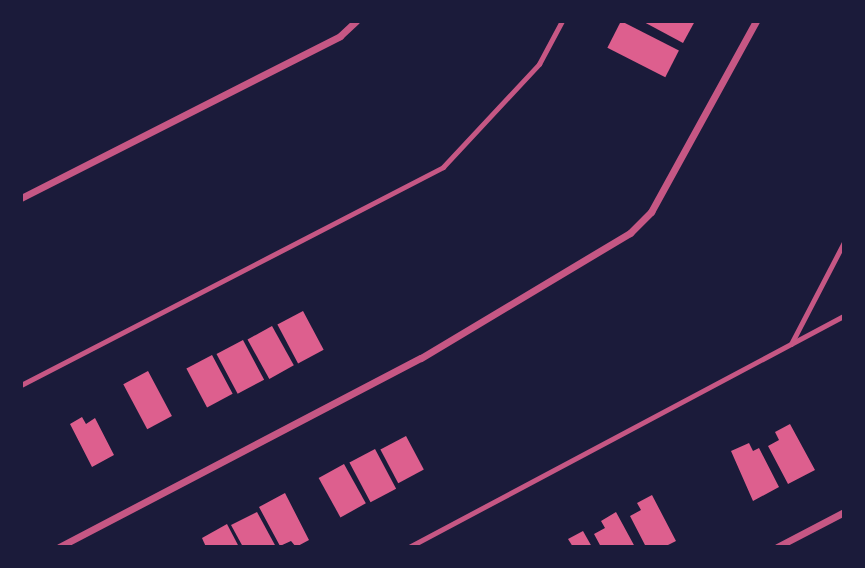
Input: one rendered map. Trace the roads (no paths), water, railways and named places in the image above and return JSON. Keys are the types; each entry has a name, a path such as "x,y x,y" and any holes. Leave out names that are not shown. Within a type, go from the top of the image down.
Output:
{"street":[{"path":"21,198 340,36 356,21"},
{"path":"60,547 422,358 630,233 651,212 756,21"},
{"path":"777,547 844,512"}],"lane":[{"path":"21,385 443,167 539,64 562,21"},
{"path":"791,344 844,242"},
{"path":"409,547 844,316"}]}
